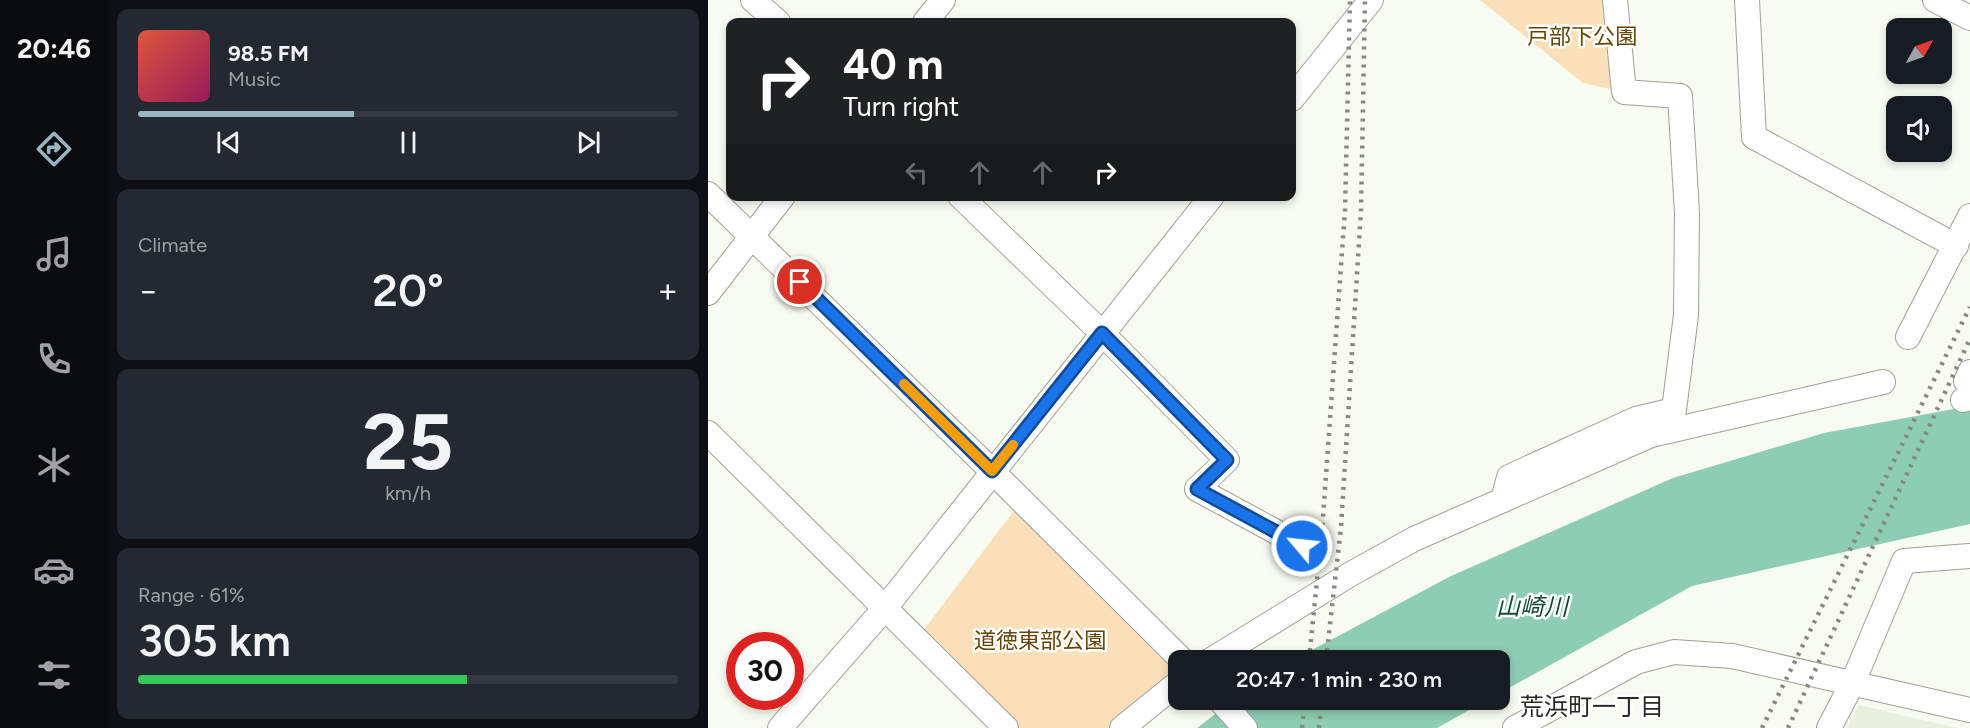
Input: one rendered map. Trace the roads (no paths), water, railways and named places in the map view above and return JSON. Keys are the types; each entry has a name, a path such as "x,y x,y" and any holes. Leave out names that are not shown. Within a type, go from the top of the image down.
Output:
{"street":[{"path":"753,0 773,18"},
{"path":"928,18 943,0"},
{"path":"1296,94 1371,0"},
{"path":"1503,500 1509,477 1636,419 1674,410 1686,292 1687,213 1680,96 1624,92 1615,0"},
{"path":"1747,0 1754,137 1956,246"},
{"path":"1935,0 1970,18"},
{"path":"708,194 1172,650"},
{"path":"708,292 779,201"},
{"path":"965,201 1102,333 1227,460 1197,489 1302,546"},
{"path":"780,728 885,608 1208,201"},
{"path":"1908,337 1970,216"},
{"path":"1228,650 1386,555 1650,435 1883,382"},
{"path":"708,433 1006,728"},
{"path":"1829,728 1853,682 1904,561 1970,556"},
{"path":"1515,728 1636,662 1674,652 1732,656 1970,710"},
{"path":"1122,728 1168,691"},
{"path":"1229,710 1245,728"}],"water":[{"name":"山崎川","path":"1970,406 1970,524 1692,586 1510,687 1510,650 1312,650 1451,576 1673,478 1824,433"},
{"path":"1221,710 1469,710 1437,728 1197,728"}],"railway":[{"path":"1310,650 1322,531 1345,210 1350,0"},
{"path":"1327,650 1341,527 1361,211 1365,0"},
{"path":"1762,728 1970,307"},
{"path":"1788,728 1970,339"},
{"path":"1302,728 1304,710"},
{"path":"1319,728 1321,710"}],"district":[{"name":"荒浜町一丁目","path":"1592,706"}],"park label":[{"name":"戸部下公園","path":"1582,36"},
{"name":"道徳東部公園","path":"1040,640"}]}
